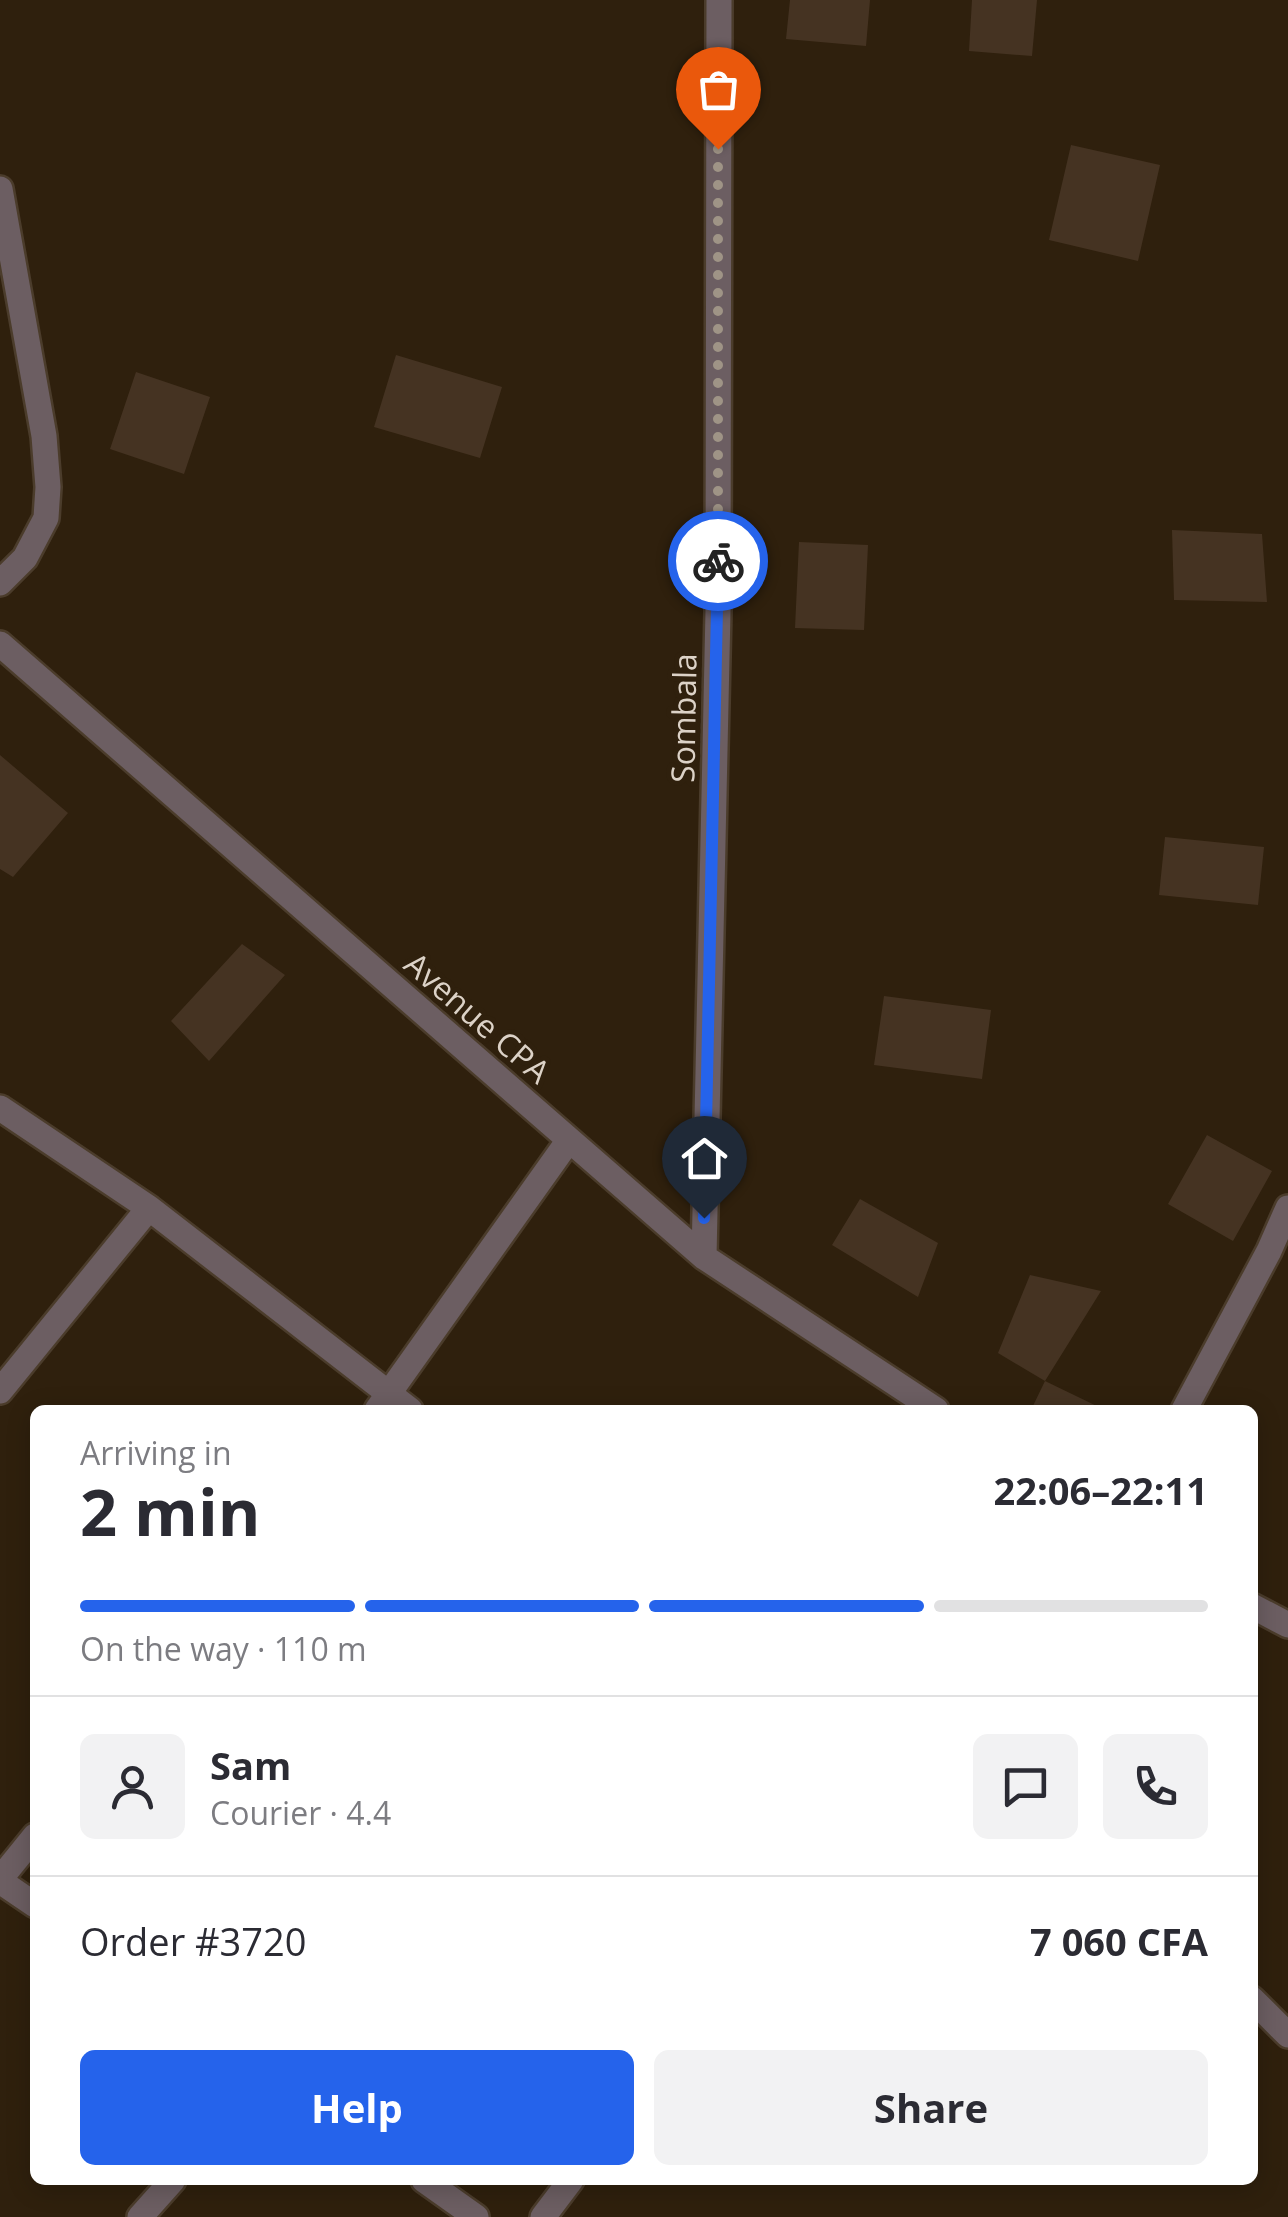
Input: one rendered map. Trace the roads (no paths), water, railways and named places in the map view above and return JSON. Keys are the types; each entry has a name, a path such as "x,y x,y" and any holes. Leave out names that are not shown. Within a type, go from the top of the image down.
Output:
{"street":[{"name":"Sombala","path":"704,1256 718,611 718,0"},
{"path":"0,189 44,436 48,488 46,518 25,558 0,583"},
{"name":"Avenue CPA","path":"0,644 704,1256 928,1405"},
{"path":"0,1108 149,1208 392,1405 569,1140"},
{"path":"0,1391 149,1208"},
{"path":"1187,1405 1288,1208"},
{"path":"1258,1609 1288,1625"},
{"path":"30,1842 0,1880 30,1901"},
{"path":"1258,2005 1288,2035"},
{"path":"140,2217 169,2185"},
{"path":"431,2185 476,2217"},
{"path":"542,2217 567,2185"}]}
